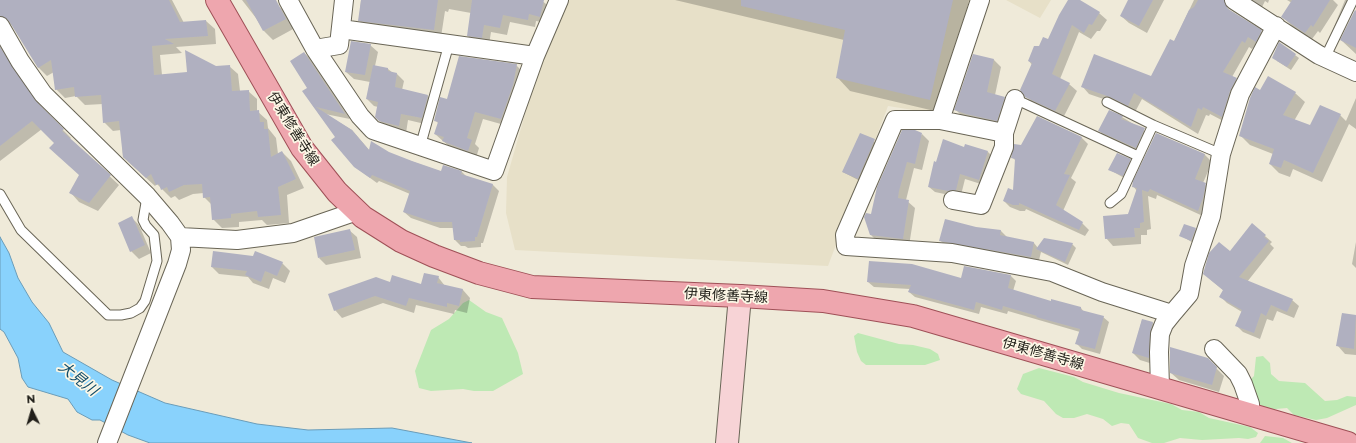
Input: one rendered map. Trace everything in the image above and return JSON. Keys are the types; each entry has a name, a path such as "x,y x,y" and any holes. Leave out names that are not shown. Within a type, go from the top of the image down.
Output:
{"main road":[{"name":"伊東修善寺線","path":"217,0 302,148 337,192 357,211 401,241 434,256 479,273 532,287 823,301 913,316 1348,443"},
{"path":"728,443 740,296"}],"street":[{"path":"288,0 315,49 360,116 372,130 494,171 535,56 560,0"},
{"path":"315,49 339,45 344,0"},
{"path":"940,120 980,0"},
{"path":"1234,0 1325,58 1356,72"},
{"path":"0,26 20,61 43,94 147,196 180,237 182,250 107,443"},
{"path":"1160,388 1160,334 1164,324 1190,294 1194,266 1211,216 1221,154 1240,94 1276,26"},
{"path":"341,29 535,56"},
{"path":"953,200 981,205 1004,147 1004,133 1015,99"},
{"path":"1004,133 940,120 895,120 844,235 846,246 952,252 1052,272 1102,292 1172,314"},
{"path":"180,237 236,240 293,233 357,211"},
{"path":"1214,349 1238,374 1250,404 1250,414"}],"lane":[{"path":"1325,58 1353,0"},
{"path":"420,146 448,44"},
{"path":"1015,99 1138,156"},
{"path":"1107,102 1153,125 1221,154"},
{"path":"1110,203 1121,194 1153,125"},
{"path":"0,194 21,230 108,315 131,313 140,308 145,301 157,261 154,235 143,220 147,196"}],"shaded area":[{"path":"568,0 972,0 932,113 888,106 828,266 515,250 506,213 507,177 542,55"},
{"path":"1006,0 1051,0 1040,18"}],"green space":[{"path":"469,300 486,312 502,318 518,353 523,374 493,391 474,391 463,389 431,391 419,388 415,371 431,330 449,319 463,303"},
{"path":"858,333 899,344 913,345 930,349 938,354 940,360 925,365 866,365 861,361 857,352 854,336"},
{"path":"1263,356 1270,363 1271,374 1279,381 1305,383 1325,401 1337,400 1347,396 1356,397 1356,405 1327,418 1316,420 1294,415 1287,408 1265,410 1257,405 1249,381 1254,376 1256,357"},
{"path":"1039,368 1074,377 1083,382 1119,393 1171,404 1182,410 1199,412 1209,418 1250,427 1258,433 1256,437 1248,439 1202,440 1180,438 1164,443 1152,443 1138,438 1129,424 1121,423 1112,426 1103,419 1087,414 1074,418 1063,418 1056,414 1044,401 1021,394 1017,389 1023,374"},
{"path":"1265,436 1283,438 1292,443 1260,443"}],"water":[{"name":"大見川","path":"0,237 9,253 18,278 32,302 49,323 63,352 112,380 165,403 257,424 308,430 392,428 472,443 150,443 128,435 100,420 92,420 77,412 68,399 28,387 22,378 18,358 4,332 0,329"}],"building":[{"path":"0,0 169,0 180,22 206,20 208,36 165,39 174,44 152,46 154,75 187,72 185,50 216,66 230,65 232,91 249,90 250,111 259,110 260,122 264,122 264,129 268,129 271,157 282,151 296,179 278,187 281,215 258,217 257,211 231,214 231,218 212,220 210,197 203,198 202,184 184,185 169,192 167,187 161,190 159,184 156,185 151,174 146,178 123,157 119,121 103,123 101,95 75,97 74,87 55,90 51,60 38,68 9,21 0,16"},
{"path":"246,0 276,0 286,19 263,31"},
{"path":"361,0 438,0 434,30 358,21"},
{"path":"472,0 544,0 540,17 529,14 528,20 503,15 500,28 484,25 482,38 467,36"},
{"path":"741,0 953,0 930,100 836,78 845,30 741,6"},
{"path":"1068,0 1080,0 1100,12 1092,25 1089,24 1084,33 1072,25 1052,74 1070,83 1055,111 1025,97 1020,90 1032,63 1028,61 1034,46 1039,46 1043,37 1048,39"},
{"path":"1128,0 1153,0 1139,26 1120,16"},
{"path":"1198,0 1224,0 1228,9 1262,30 1256,42 1248,37 1245,43 1242,41 1223,72 1237,78 1230,91 1222,117 1203,107 1202,110 1198,108 1191,127 1134,93 1128,106 1110,97 1081,87 1094,54 1151,76 1170,39 1174,41 1189,10 1194,7"},
{"path":"1292,0 1330,0 1313,27 1311,25 1305,33 1281,17"},
{"path":"1355,10 1356,11 1356,48 1340,40"},
{"path":"351,41 371,44 365,75 345,72"},
{"path":"1279,42 1296,54 1287,67 1272,58"},
{"path":"0,47 36,101 64,129 62,131 111,175 89,203 69,193 79,175 49,148 54,143 32,121 0,146"},
{"path":"304,52 345,114 316,107 352,130 369,150 371,141 389,152 412,161 441,171 443,165 462,171 461,174 493,184 477,237 475,237 475,241 460,242 460,240 454,240 452,222 433,222 403,212 410,191 372,175 370,178 354,167 331,140 335,137 302,91 307,88 290,61"},
{"path":"973,54 994,59 987,92 1005,97 997,121 954,110"},
{"path":"459,56 517,64 513,85 501,119 475,112 467,138 472,140 468,151 442,141 444,137 434,134 438,122 434,121 440,97 447,99"},
{"path":"373,65 388,68 388,71 397,73 395,87 428,95 422,118 401,114 399,126 379,121 375,117 378,102 366,99"},
{"path":"1268,76 1296,92 1283,115 1310,125 1320,105 1341,114 1313,173 1284,160 1281,168 1269,164 1274,149 1239,136 1250,98 1255,87 1260,90"},
{"path":"1109,110 1123,116 1121,119 1145,128 1136,148 1098,131"},
{"path":"1037,116 1082,137 1064,174 1070,175 1056,205 1083,222 1079,230 1019,203 1019,205 1013,205 1003,201 1008,188 1013,190 1015,159 1011,158 1014,144 1021,145"},
{"path":"902,130 915,130 922,133 915,164 907,162 899,191 898,198 909,200 903,239 870,235 864,217 866,213 871,214 877,187"},
{"path":"860,133 875,139 858,179 842,172"},
{"path":"1156,133 1205,154 1195,179 1206,183 1203,198 1198,211 1150,189 1148,192 1142,190 1144,222 1140,223 1140,228 1134,228 1135,237 1105,239 1103,216 1128,214 1137,188 1132,187 1133,181"},
{"path":"943,139 964,147 965,144 988,151 979,180 960,174 956,190 948,191 928,187 934,161 936,162"},
{"path":"1117,153 1131,159 1123,176 1108,170"},
{"path":"132,216 145,245 130,252 118,223"},
{"path":"945,219 976,227 1001,230 1000,235 1034,242 1031,257 939,241"},
{"path":"1252,223 1266,235 1264,237 1269,241 1239,277 1293,299 1287,312 1271,305 1266,316 1261,313 1254,333 1235,326 1242,310 1219,297 1223,290 1203,274 1209,253 1219,242 1230,251"},
{"path":"1184,224 1196,228 1191,241 1179,236"},
{"path":"350,229 355,250 318,258 314,237"},
{"path":"1044,238 1073,243 1065,262 1036,249"},
{"path":"213,251 253,256 255,251 283,262 277,276 265,271 261,282 245,275 247,271 211,267"},
{"path":"869,261 912,264 961,278 964,266 1011,275 1008,288 1051,301 1051,299 1081,307 1081,310 1104,316 1095,349 1075,344 1080,329 1003,306 1002,310 976,302 974,310 908,292 911,285 867,282"},
{"path":"424,273 439,276 437,283 463,289 459,306 447,303 447,307 409,298 406,306 375,296 334,311 328,294 376,277 390,282 392,275 421,284"},
{"path":"1342,313 1356,315 1354,349 1336,346"},
{"path":"1142,319 1153,322 1150,333 1149,358 1132,353"},
{"path":"1170,347 1208,358 1217,367 1212,385 1170,373"}]}
